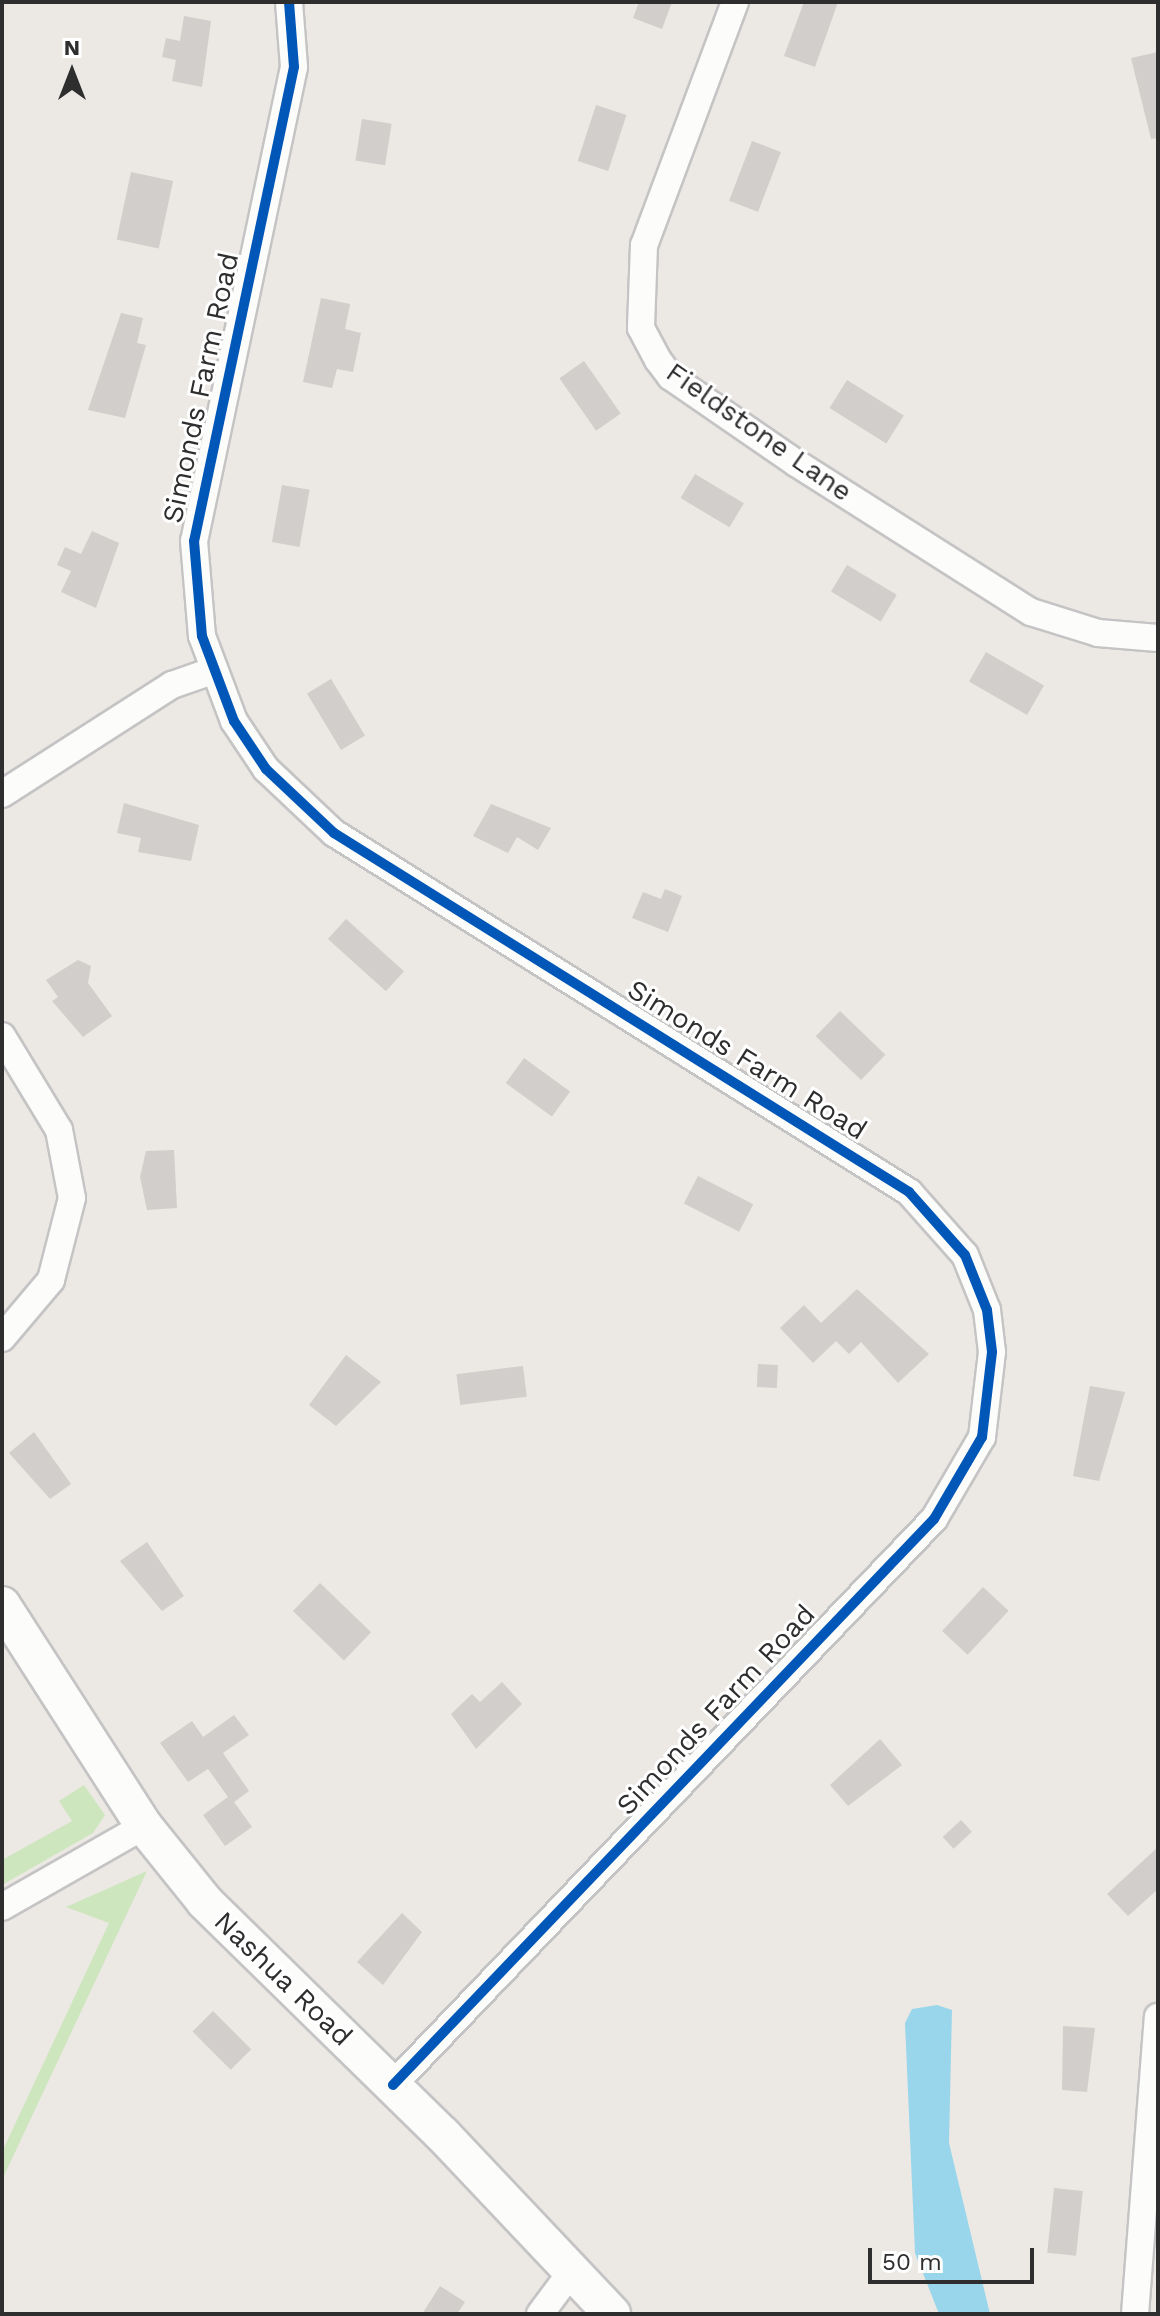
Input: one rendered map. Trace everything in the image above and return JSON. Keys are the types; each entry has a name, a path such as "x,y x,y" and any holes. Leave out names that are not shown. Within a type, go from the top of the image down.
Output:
{"main road":[{"name":"Nashua Road","path":"2,1605 144,1826 205,1902 393,2085 612,2314"}],"street":[{"name":"Simonds Farm Road","path":"289,2 294,67 195,526 196,601 212,671 253,752 334,833 909,1192 965,1255 990,1332 992,1394 982,1437 934,1519 393,2085"},
{"name":"Fieldstone Lane","path":"735,2 644,245 641,328 658,360 772,447 1031,612 1098,633 1158,638"},
{"path":"2,794 172,685 212,671"},
{"path":"2,1036 59,1130 72,1198 51,1280 2,1338"},
{"path":"2,1907 144,1826"},
{"path":"1135,2314 1158,2017"},
{"path":"540,2314 572,2271"}],"green space":[{"path":"84,1785 105,1815 93,1833 2,1885 2,1860 72,1821 59,1801"},
{"path":"147,1871 2,2180 2,2152 109,1923 66,1907"}],"water":[{"path":"937,2005 952,2010 949,2143 990,2314 939,2314 915,2253 905,2023 912,2009"}],"building":[{"path":"639,2 672,2 662,29 633,18"},
{"path":"804,2 838,2 815,67 784,56"},
{"path":"184,16 211,21 202,87 172,81 176,60 162,57 166,38 180,41"},
{"path":"1158,52 1158,138 1151,139 1131,58"},
{"path":"596,105 626,115 608,171 578,161"},
{"path":"362,119 392,124 385,165 355,160"},
{"path":"752,141 781,152 758,212 729,201"},
{"path":"131,172 173,181 159,248 117,239"},
{"path":"321,298 350,304 345,329 361,333 353,372 337,369 332,388 303,382"},
{"path":"121,313 143,318 137,343 146,345 125,418 88,410"},
{"path":"584,361 621,413 596,431 559,378"},
{"path":"847,380 904,416 886,443 830,408"},
{"path":"695,474 744,503 729,527 681,498"},
{"path":"282,485 310,490 300,547 272,542"},
{"path":"92,531 119,543 96,608 61,592 71,571 57,565 65,547 81,554"},
{"path":"847,565 897,595 881,621 831,592"},
{"path":"986,652 1044,686 1027,715 969,681"},
{"path":"331,679 365,736 341,750 307,693"},
{"path":"124,803 199,825 191,861 138,852 141,838 117,833"},
{"path":"491,804 551,828 538,850 517,837 508,853 473,836"},
{"path":"665,889 682,896 668,932 632,918 643,892 661,899"},
{"path":"346,919 404,971 386,991 328,939"},
{"path":"78,960 91,966 88,983 112,1016 83,1037 52,1001 58,997 46,980"},
{"path":"840,1011 885,1055 861,1080 816,1036"},
{"path":"524,1058 570,1092 552,1117 506,1083"},
{"path":"174,1150 177,1208 147,1210 140,1177 146,1151"},
{"path":"698,1176 753,1204 739,1232 684,1204"},
{"path":"857,1289 929,1354 898,1383 861,1342 849,1354 836,1341 813,1363 780,1328 804,1305 821,1323"},
{"path":"346,1355 381,1382 336,1426 309,1405"},
{"path":"758,1364 778,1365 777,1388 757,1387"},
{"path":"523,1366 527,1397 460,1405 456,1374"},
{"path":"1090,1386 1125,1392 1099,1481 1073,1476"},
{"path":"34,1432 71,1484 50,1499 9,1453"},
{"path":"147,1542 184,1596 162,1611 120,1561"},
{"path":"320,1583 371,1632 344,1660 293,1611"},
{"path":"983,1587 1009,1611 968,1655 942,1631"},
{"path":"502,1682 522,1704 476,1749 451,1714 472,1694 480,1702"},
{"path":"234,1715 249,1735 223,1753 249,1791 234,1802 252,1827 225,1846 203,1815 228,1797 208,1769 188,1782 160,1743 192,1721 203,1737"},
{"path":"880,1739 902,1765 848,1806 830,1785"},
{"path":"961,1820 972,1832 954,1849 943,1837"},
{"path":"1158,1847 1158,1889 1128,1916 1107,1894"},
{"path":"402,1913 422,1932 383,1985 357,1962"},
{"path":"213,2011 251,2049 231,2070 192,2032"},
{"path":"1063,2026 1095,2028 1087,2092 1062,2090"},
{"path":"1054,2188 1083,2191 1076,2256 1047,2253"},
{"path":"440,2286 465,2302 457,2314 422,2314"}],"cycle path":[{"path":"289,2 294,67 194,541 202,636 234,721 266,769 334,833 909,1192 965,1255 987,1310 992,1352 982,1437 934,1519 393,2085"}]}
